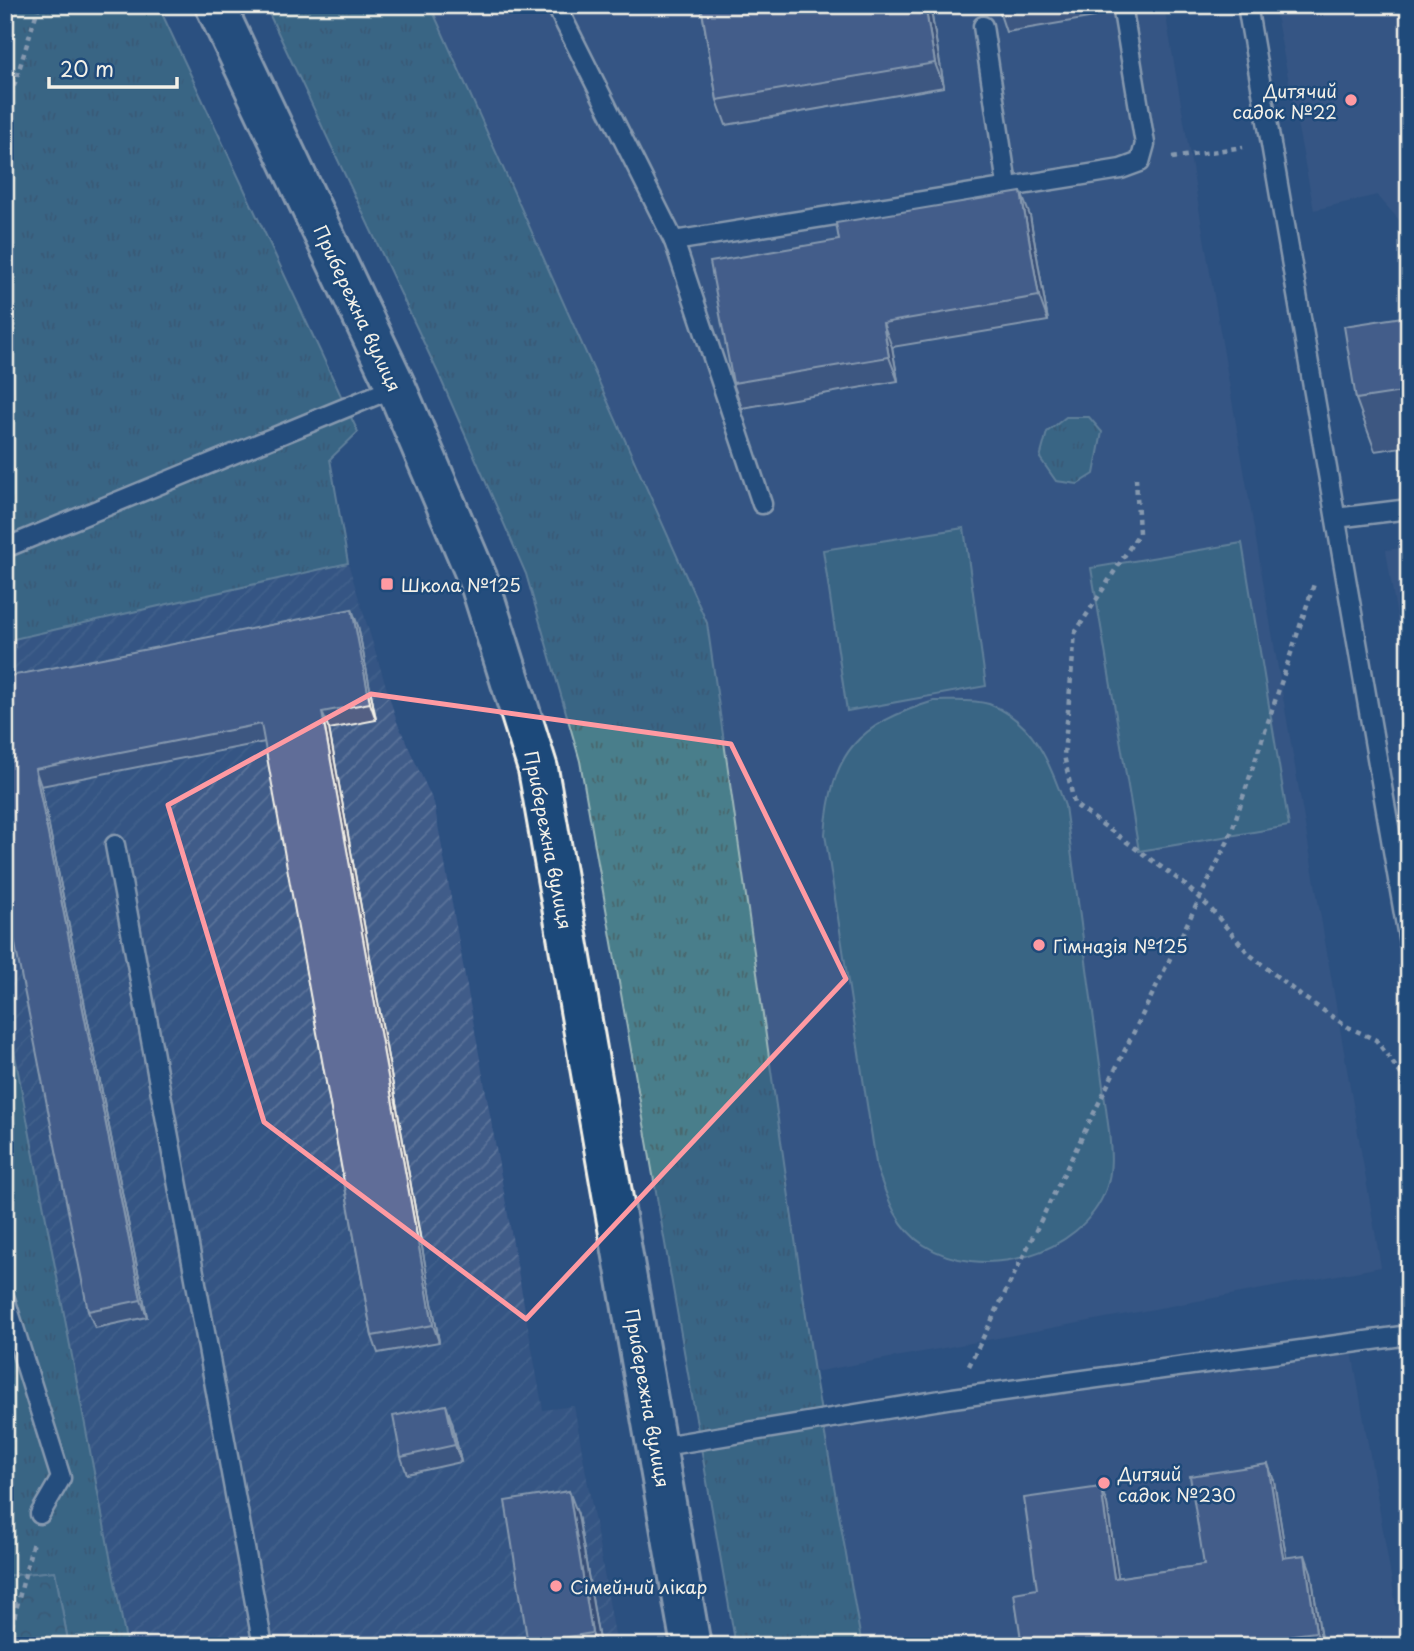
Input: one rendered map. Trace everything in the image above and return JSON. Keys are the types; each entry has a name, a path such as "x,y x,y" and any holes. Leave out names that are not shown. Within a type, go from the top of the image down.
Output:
{"street":[{"name":"Прибережна вулиця","path":"215,5 396,387 481,587 538,769 691,1646"}],"lane":[{"path":"555,5 674,241 762,504"},
{"path":"674,241 1007,185 1121,169 1140,162 1145,144 1122,5"},
{"path":"1247,5 1409,943"},
{"path":"983,26 1007,185"},
{"path":"5,548 396,387"},
{"path":"1336,518 1409,509"},
{"path":"115,845 263,1646"},
{"path":"5,1299 61,1478 40,1514"},
{"path":"657,1447 953,1398 1409,1335"}],"path":[{"path":"5,115 39,5"},
{"path":"1140,162 1271,143"},
{"path":"1136,478 1139,533 1075,633 1064,755 1074,804 1182,882 1210,908 1249,954 1290,987 1322,1011 1376,1040 1409,1085"},
{"path":"953,1398 1229,839 1314,583"},
{"path":"8,1646 40,1514"}],"highlighted area":[{"path":"371,694 731,744 846,979 526,1319 264,1122 168,805"}],"shaded area":[{"name":"Гімназія №125","path":"430,5 1164,5 1381,1267 814,1372 707,623"},
{"name":"Дитячий садок №22","path":"1274,5 1409,5 1409,231 1377,195 1314,210"},
{"path":"1409,547 1409,691 1386,550"},
{"path":"348,563 397,722 434,803 543,1410 574,1406 617,1646 127,1646 5,1003 5,641"},
{"name":"Дитяий садок №230","path":"1349,1334 1403,1646 862,1646 823,1426"}],"green space":[{"path":"5,5 158,5 358,432 330,459 348,563 5,641"},
{"path":"265,5 430,5 707,623 814,1372 862,1646 736,1646 580,761 526,574 439,375"},
{"path":"1066,417 1089,417 1102,432 1094,474 1078,484 1056,481 1040,458 1047,432"},
{"path":"964,528 986,686 847,711 823,550"},
{"path":"1242,543 1289,826 1139,851 1091,568"},
{"path":"934,701 976,701 1005,712 1029,733 1054,775 1065,806 1109,1131 1110,1175 1106,1189 1093,1212 1075,1231 1052,1246 1027,1256 1000,1261 973,1261 947,1256 924,1245 900,1221 885,1190 877,1169 825,834 834,782 842,762 853,746 885,720"},
{"path":"5,1003 127,1646 69,1646 55,1571 5,1576"},
{"path":"55,1571 69,1646 5,1646 5,1576"}],"building":[{"path":"701,5 769,5 770,12 803,5 925,5 935,63 717,100"},
{"path":"1021,192 1039,296 883,323 889,357 733,383 710,262 839,240 836,223"},
{"path":"1409,316 1409,391 1356,399 1344,326"},
{"path":"352,609 370,703 322,712 433,1325 372,1336 261,724 35,769 141,1300 88,1311 5,894 5,677"},
{"path":"446,1405 455,1445 401,1457 393,1416"},
{"path":"1268,1464 1283,1558 1305,1555 1316,1632 1292,1635 1294,1646 1216,1646 1215,1642 1188,1646 1022,1646 1014,1593 1037,1589 1024,1498 1101,1487 1114,1578 1204,1565 1190,1476"},
{"name":"Сімейний лікар","path":"569,1491 592,1633 528,1644 505,1501"}],"place":[{"name":"Дитячий садок №22","path":"1351,100"},
{"name":"Школа №125","path":"387,584"},
{"name":"Гімназія №125","path":"1039,945"},
{"name":"Дитяий садок №230","path":"1104,1483"},
{"name":"Сімейний лікар","path":"556,1586"}]}
